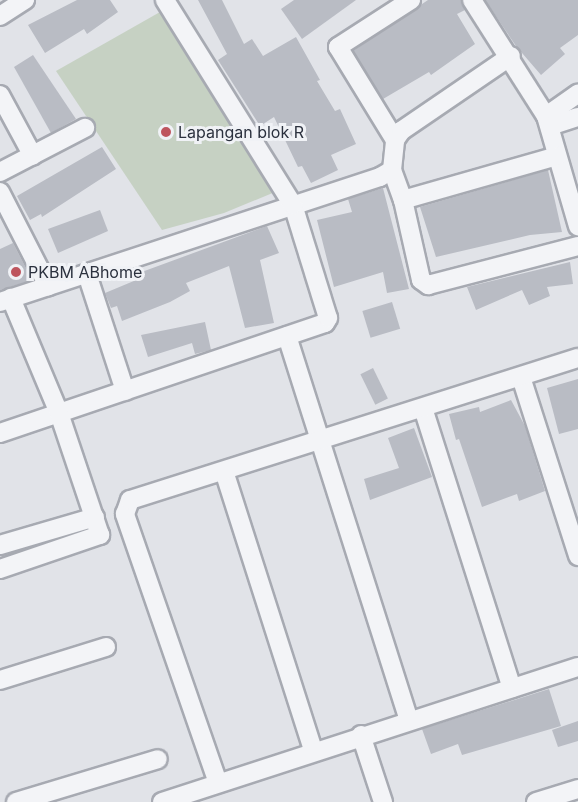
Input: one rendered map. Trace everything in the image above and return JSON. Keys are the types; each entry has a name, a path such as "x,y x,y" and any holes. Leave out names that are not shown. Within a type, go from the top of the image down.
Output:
{"street":[{"path":"0,16 25,0"},
{"path":"0,433 325,323 329,312 293,205 165,0"},
{"path":"411,0 338,47 395,140 392,170 403,200 422,280 428,285 578,246"},
{"path":"472,0 511,56 548,121 578,226"},
{"path":"395,140 429,109 511,56"},
{"path":"548,121 578,94"},
{"path":"0,95 33,156"},
{"path":"548,121 578,117"},
{"path":"0,172 85,128"},
{"path":"403,200 557,156"},
{"path":"0,569 97,539 100,532 59,413 5,300 392,170"},
{"path":"0,192 48,286"},
{"path":"87,274 125,391"},
{"path":"287,336 409,720"},
{"path":"218,783 125,506 130,500 578,358"},
{"path":"521,377 578,556"},
{"path":"423,408 512,688"},
{"path":"224,471 313,750"},
{"path":"0,545 95,517"},
{"path":"0,680 106,647"},
{"path":"162,802 313,750 578,667"},
{"path":"361,735 383,802"},
{"path":"16,802 158,759"},
{"path":"536,802 578,789"}],"green space":[{"name":"Lapangan blok R","path":"160,12 275,192 224,213 162,230 56,71"}],"building":[{"path":"77,0 110,0 118,12 87,34 84,29 45,53 28,25"},
{"path":"198,0 222,0 244,44 252,39 263,56 296,37 320,80 317,81 335,111 340,109 356,144 331,155 338,170 311,183 302,166 298,167 274,117 260,126 218,60 227,54"},
{"path":"294,0 356,0 302,39 281,9"},
{"path":"428,0 461,0 465,10 457,14 475,44 431,75 429,72 383,99 353,51"},
{"path":"485,0 578,0 578,35 560,48 565,54 541,75 516,46"},
{"path":"33,55 76,119 51,133 14,67"},
{"path":"102,147 116,169 42,217 41,214 30,220 17,196"},
{"path":"548,170 562,232 530,235 436,257 420,207"},
{"path":"383,188 409,289 387,293 383,272 334,287 317,220 352,212 348,199"},
{"path":"100,210 108,231 58,253 48,229"},
{"path":"267,226 279,253 260,260 274,323 245,328 229,266 186,283 190,291 170,302 122,321 117,306 111,308 105,293 141,278 139,273"},
{"name":"PKBM ABhome","path":"13,243 32,280 0,290 0,249"},
{"path":"570,262 573,284 547,287 550,296 529,305 522,290 476,310 467,287"},
{"path":"392,302 400,329 371,338 362,311"},
{"path":"205,322 211,350 195,354 192,343 148,357 141,335"},
{"path":"373,368 388,399 375,405 360,374"},
{"path":"578,379 578,429 559,434 547,388"},
{"path":"511,400 525,426 545,491 519,501 517,494 482,507 459,439 456,440 449,414 479,407 480,412"},
{"path":"414,428 432,477 370,500 364,479 399,468 388,438"},
{"path":"549,689 561,726 462,755 458,744 431,754 422,729"},
{"path":"578,721 578,741 558,747 552,730"}],"place":[{"name":"Lapangan blok R","path":"166,132"},
{"name":"PKBM ABhome","path":"16,272"}]}
